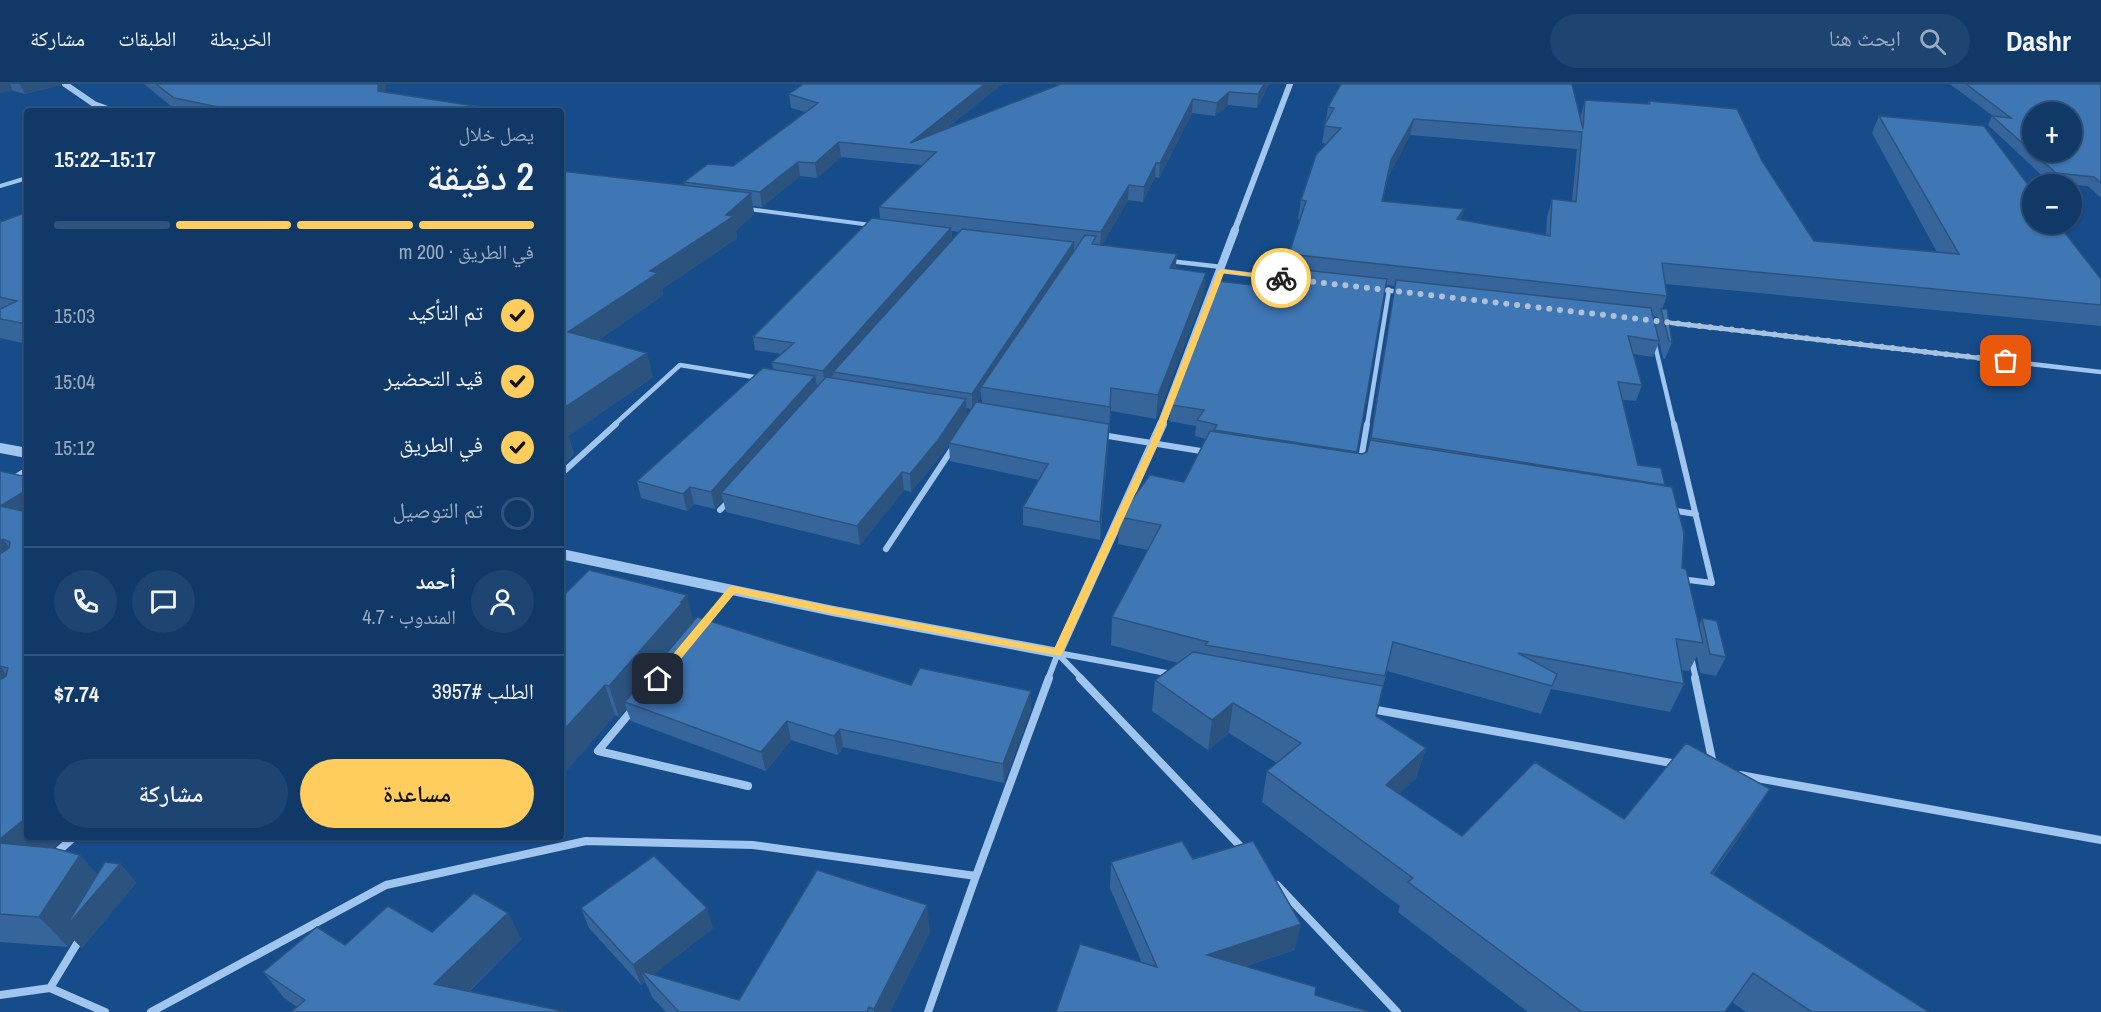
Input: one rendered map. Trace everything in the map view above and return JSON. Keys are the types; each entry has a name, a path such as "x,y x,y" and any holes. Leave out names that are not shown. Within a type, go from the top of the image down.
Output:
{"street":[{"path":"65,84 94,104 105,108"},
{"path":"928,1012 1058,653 1154,444 1290,84"},
{"path":"0,186 24,179"},
{"path":"738,208 879,226"},
{"path":"1164,260 1288,279"},
{"path":"1366,288 1413,293"},
{"path":"1359,467 1389,290"},
{"path":"1661,321 2101,372"},
{"path":"1652,332 1712,583 1675,579 1678,590"},
{"path":"564,471 680,365 771,380"},
{"path":"1098,434 1210,452"},
{"path":"886,549 956,442"},
{"path":"0,448 24,451"},
{"path":"1361,460 1373,462"},
{"path":"0,487 24,472"},
{"path":"720,510 736,493"},
{"path":"1661,509 1696,514"},
{"path":"564,557 733,589 833,611 1187,676"},
{"path":"695,634 733,589"},
{"path":"1689,646 1714,771 1703,769"},
{"path":"1058,653 1252,858"},
{"path":"635,706 598,752 748,786"},
{"path":"1363,708 1691,766"},
{"path":"1726,773 2101,840"},
{"path":"44,863 71,840"},
{"path":"151,1012 386,885 586,841 753,846 976,876"},
{"path":"1268,875 1397,1012"},
{"path":"50,988 86,929"},
{"path":"0,995 50,988 105,1012"}],"building":[{"path":"156,84 378,84 378,91 488,108 223,108 174,98"},
{"path":"803,84 985,84 910,143 1061,84 1264,84 1258,94 1229,92 1217,103 1193,99 1160,163 1156,163 1144,187 1129,185 1101,232 879,207 936,152 839,142 815,163 798,162 760,192 684,182 708,164 733,166 818,103 789,94"},
{"path":"1341,84 1572,84 1583,129 1585,100 1650,104 1649,101 1737,109 1762,161 1814,241 1959,254 1879,116 1984,126 2022,177 2022,234 2066,234 2101,279 2101,305 1662,263 1667,296 1289,254 1306,201 1301,200 1316,155 1341,128 1324,126 1334,108 1328,107","holes":["1414,119 1582,132 1576,202 1552,199 1550,236 1457,219 1464,209 1382,201 1391,160"]},
{"path":"1966,84 2101,84 2101,183 2094,177 2082,174 2056,173 2043,162 2082,162 2082,102 2022,102 2022,143 1992,116 2011,118"},
{"path":"564,171 751,193 726,215 734,216 650,271 658,273 568,332 647,353 564,408"},
{"path":"24,213 24,323 0,319 0,309 17,301 0,297 0,222"},
{"path":"872,218 951,228 823,371 772,362 794,343 753,337"},
{"path":"962,229 1074,242 972,394 833,372"},
{"path":"1085,235 1096,236 1092,244 1177,254 1170,268 1206,273 1158,395 1111,388 1110,407 981,387"},
{"path":"1286,268 1387,279 1357,452 1214,430 1217,425 1197,420 1204,410 1171,405 1218,281 1267,287 1275,271 1284,273"},
{"path":"1396,280 1651,308 1659,341 1628,336 1642,385 1618,382 1638,465 1661,468 1665,485 1371,438"},
{"path":"1661,309 1667,309 1672,342 1669,341"},
{"path":"763,368 815,376 711,492 690,487 683,494 637,481"},
{"path":"826,377 966,399 938,440 910,474 902,472 857,526 721,493"},
{"path":"976,402 1109,424 1100,522 1023,507 1048,464 949,443"},
{"path":"1210,431 1362,454 1367,452 1370,440 1672,487 1684,533 1682,568 1686,569 1703,643 1676,639 1684,684 1518,653 1557,674 1552,686 1393,642 1385,676 1205,645 1208,642 1112,617 1161,525 1119,517 1150,475 1184,482"},
{"path":"0,471 24,476 24,492 0,506"},
{"path":"0,506 24,511 24,819 0,839 0,680 6,676 8,668 0,666 0,554 9,548 10,542 3,539 0,541"},
{"path":"589,570 687,595 609,686 605,685 564,730 564,595"},
{"path":"697,617 911,685 920,668 1031,691 1003,764 840,729 834,736 787,721 761,752 625,702"},
{"path":"1702,618 1717,621 1726,657 1710,654"},
{"path":"1193,652 1383,686 1376,716 1426,748 1386,785 1462,836 1535,762 1624,819 1686,743 1770,789 1711,873 1929,1012 1812,1012 1753,973 1725,1012 1582,1012 1408,882 1413,878 1267,771 1301,743 1233,703 1212,720 1155,680"},
{"path":"1182,841 1193,859 1253,841 1301,924 1207,955 1316,987 1315,995 1367,1012 1056,1012 1080,944 1157,967 1111,862"},
{"path":"0,843 53,848 80,855 39,917 0,914"},
{"path":"654,856 707,908 633,965 581,908"},
{"path":"105,862 120,864 64,929"},
{"path":"817,870 927,905 874,1009 869,1007 867,1012 679,1012 641,971 739,1000"},
{"path":"474,893 508,913 434,984 567,1012 291,1012 305,1000 263,972 317,927 345,945 388,906 432,932"}],"way so far":[{"path":"1281,278 2006,361"}],"route":[{"path":"658,679 733,589 833,611 1058,653 1154,444 1221,271 1281,278"}]}
